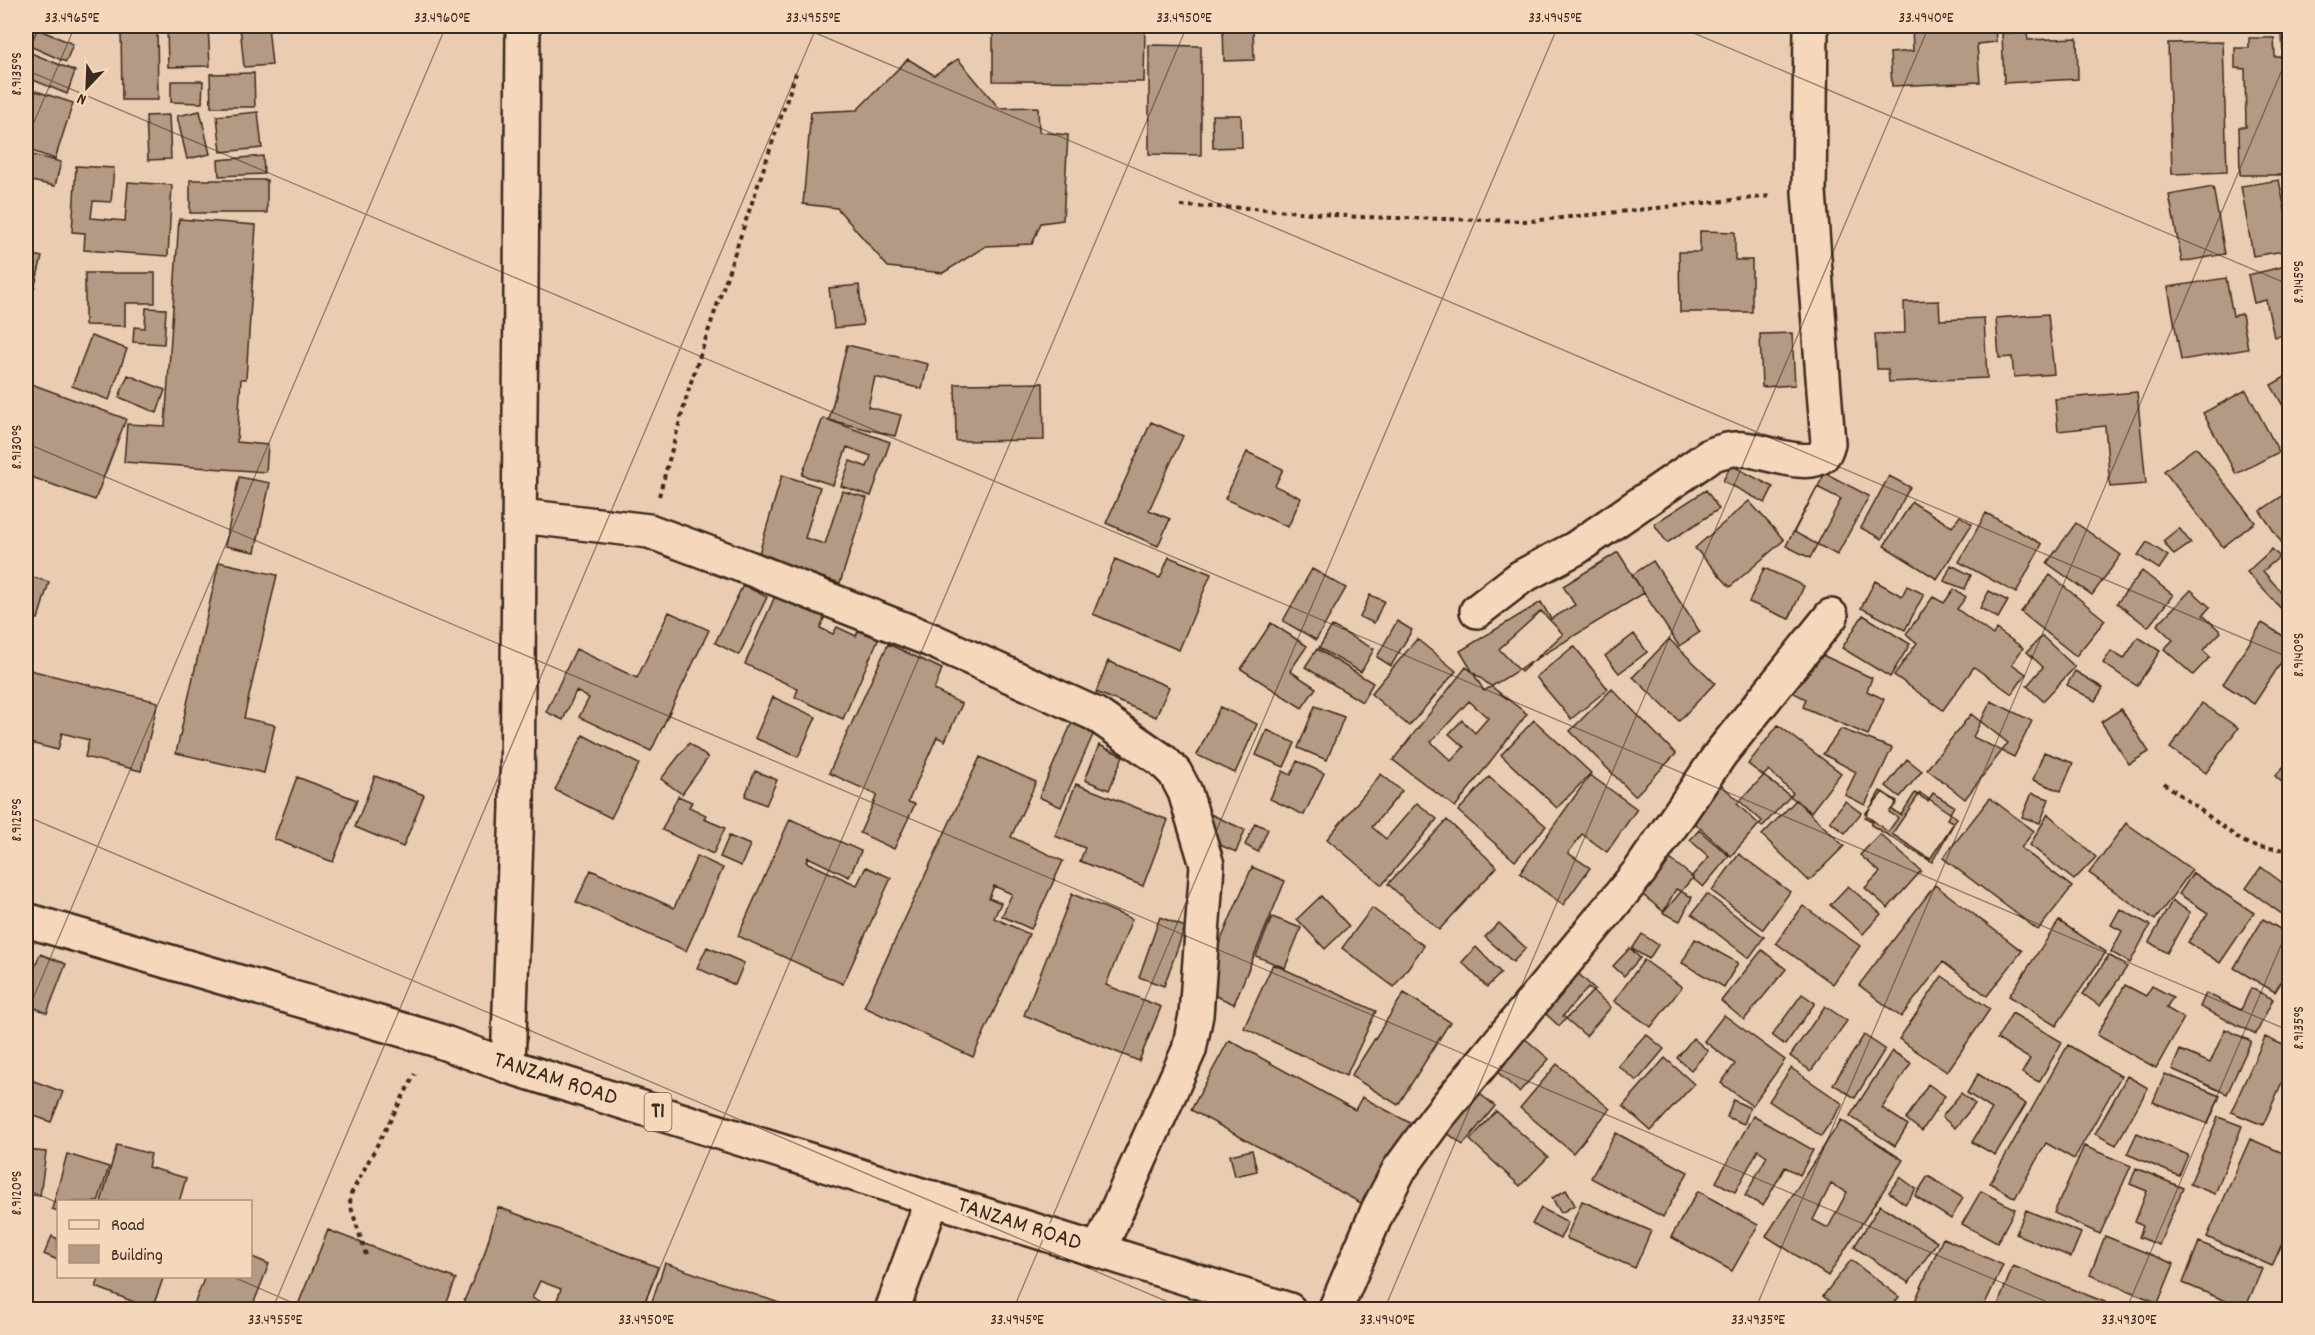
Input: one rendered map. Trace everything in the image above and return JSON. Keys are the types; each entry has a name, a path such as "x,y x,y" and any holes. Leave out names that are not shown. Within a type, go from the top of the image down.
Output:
{"main road":[{"path":"508,1066 517,807 523,26"},
{"path":"1477,611 1521,577 1576,548 1711,455 1727,449 1744,449 1805,461 1821,456 1828,443 1809,192 1811,26"},
{"path":"521,516 649,531 749,568 931,640 1095,714 1162,760 1175,773 1185,792 1207,865 1196,1015 1189,1050 1099,1251"},
{"path":"1335,1310 1378,1210 1405,1161 1437,1118 1640,871 1721,753 1831,616"},
{"name":"TANZAM ROAD","path":"26,920 434,1039 508,1066 1289,1310"},
{"path":"892,1310 933,1198"}],"path":[{"path":"649,531 690,386 796,73"},
{"path":"1181,206 1252,208 1358,217 1531,221 1809,192"},
{"path":"2164,783 2242,841 2256,847 2289,850"},
{"path":"366,1255 350,1204 351,1194 434,1039"}],"building":[{"path":"121,26 157,26 158,100 122,100"},
{"path":"167,26 208,26 210,66 168,67"},
{"path":"240,26 268,26 272,65 244,67"},
{"path":"993,26 1145,26 1144,82 993,81"},
{"path":"1223,26 1253,26 1254,60 1224,61"},
{"path":"1912,26 1995,26 1996,42 1977,44 1980,82 1892,86 1890,53 1913,51"},
{"path":"37,29 73,44 66,62 30,46"},
{"path":"2002,33 2027,33 2028,40 2077,38 2078,79 2004,83"},
{"path":"2282,34 2290,34 2290,55 2283,55"},
{"path":"2249,38 2274,38 2275,57 2290,57 2290,175 2240,175 2239,127 2246,127 2245,69 2235,68 2235,48 2249,48"},
{"path":"2223,42 2227,172 2172,174 2168,43"},
{"path":"1149,45 1201,46 1201,155 1149,154"},
{"path":"26,51 75,71 67,94 26,77"},
{"path":"908,59 934,75 958,59 999,108 1038,107 1039,132 1068,135 1063,220 1041,223 1032,244 986,246 943,273 888,267 837,208 803,204 811,112 857,110"},
{"path":"254,73 255,107 211,107 210,74"},
{"path":"171,81 203,81 202,103 171,102"},
{"path":"36,91 73,103 55,159 26,149 26,124"},
{"path":"200,111 210,154 187,159 177,116"},
{"path":"258,112 262,148 221,152 217,116"},
{"path":"169,115 171,159 148,160 146,116"},
{"path":"1212,115 1241,115 1242,147 1213,148"},
{"path":"32,155 61,162 55,186 26,180"},
{"path":"263,156 264,174 219,176 218,160"},
{"path":"76,166 114,168 111,202 93,201 91,218 125,221 128,182 172,185 168,256 84,250 85,233 72,232"},
{"path":"190,180 267,180 267,213 190,213"},
{"path":"2279,180 2290,235 2290,250 2253,256 2241,186"},
{"path":"2213,187 2225,254 2182,262 2169,195"},
{"path":"179,219 256,225 246,379 241,379 237,442 268,445 266,472 124,462 127,424 165,426"},
{"path":"1700,231 1735,232 1735,260 1752,260 1752,312 1680,312 1679,252 1700,252"},
{"path":"26,253 42,257 34,289 26,287"},
{"path":"2290,265 2290,334 2274,337 2266,300 2254,303 2248,275"},
{"path":"85,273 155,273 155,303 125,303 125,326 85,325"},
{"path":"2226,278 2233,316 2242,314 2248,349 2181,360 2168,287"},
{"path":"859,285 863,325 834,328 829,288"},
{"path":"1939,301 1940,320 1984,318 1987,378 1889,382 1888,369 1877,369 1875,334 1905,333 1904,302"},
{"path":"146,308 166,309 164,344 133,342 134,327 145,328"},
{"path":"2048,314 2054,374 2014,377 2012,357 1999,358 1996,318"},
{"path":"1792,333 1795,385 1762,387 1760,334"},
{"path":"91,336 127,349 109,400 72,386"},
{"path":"847,345 928,364 922,389 875,377 868,407 901,415 895,436 829,420"},
{"path":"2290,374 2290,418 2271,385"},
{"path":"128,375 165,390 157,413 119,397"},
{"path":"26,382 126,419 95,500 26,475"},
{"path":"1043,383 1044,440 956,441 955,384"},
{"path":"2246,390 2279,452 2236,474 2203,413"},
{"path":"2137,392 2146,484 2110,487 2105,426 2058,431 2055,399"},
{"path":"823,418 890,442 871,496 841,486 850,461 867,467 871,456 847,447 833,485 802,475"},
{"path":"1151,422 1183,436 1149,510 1170,519 1158,546 1106,523"},
{"path":"2196,447 2255,522 2223,547 2164,471"},
{"path":"1247,452 1283,469 1275,486 1301,498 1288,527 1225,499"},
{"path":"1731,465 1773,487 1765,503 1723,481"},
{"path":"1825,473 1869,496 1837,555 1794,532"},
{"path":"782,475 820,487 805,538 825,544 842,491 867,498 840,583 758,557"},
{"path":"1889,476 1910,487 1882,539 1861,528"},
{"path":"239,477 270,483 255,552 225,546"},
{"path":"1817,487 1841,499 1810,558 1786,546"},
{"path":"1706,490 1719,509 1667,543 1654,524"},
{"path":"2290,491 2290,546 2286,549 2260,511"},
{"path":"1749,501 1784,540 1730,587 1695,548"},
{"path":"1912,502 1952,527 1960,516 1972,524 1937,579 1884,546"},
{"path":"1986,513 2042,544 2016,593 1959,562"},
{"path":"2076,523 2121,555 2092,595 2047,563"},
{"path":"2179,528 2191,543 2174,555 2163,541"},
{"path":"2147,542 2168,556 2159,569 2138,555"},
{"path":"2272,549 2290,567 2290,618 2247,572"},
{"path":"1618,552 1644,593 1484,691 1460,651 1541,602 1551,619 1575,605 1563,586"},
{"path":"2284,553 2290,560 2290,602 2263,571"},
{"path":"1169,557 1211,574 1179,650 1093,614 1115,559 1160,578"},
{"path":"1653,561 1700,632 1679,646 1632,575"},
{"path":"219,562 277,575 244,718 275,725 264,773 176,753"},
{"path":"1951,565 1971,575 1965,589 1944,581"},
{"path":"1764,568 1804,586 1789,619 1749,602"},
{"path":"1312,569 1346,588 1316,640 1283,621"},
{"path":"2142,571 2173,595 2148,627 2117,603"},
{"path":"26,575 49,582 38,619 26,616"},
{"path":"2050,575 2105,620 2076,656 2021,612"},
{"path":"1875,581 1902,596 1907,586 1924,594 1905,630 1861,608"},
{"path":"743,585 767,597 739,655 715,643"},
{"path":"1954,589 1966,597 1957,609 1993,635 1996,629 2023,648 2012,664 2026,674 2012,694 1974,667 1943,710 1894,675 1917,643 1906,634 1933,597 1944,603"},
{"path":"2191,590 2210,607 2203,615 2221,632 2203,650 2210,657 2193,675 2164,649 2173,640 2157,625"},
{"path":"1989,591 2008,601 1998,618 1980,608"},
{"path":"776,594 825,616 820,628 833,634 837,627 856,636 864,617 884,626 843,719 795,697 798,689 745,664"},
{"path":"1370,595 1384,601 1374,623 1360,617"},
{"path":"1541,611 1563,634 1521,672 1499,649"},
{"path":"669,612 709,630 651,751 579,717 589,698 576,691 563,720 546,712 576,649 637,678"},
{"path":"1863,615 1910,644 1890,677 1842,648"},
{"path":"1397,621 1412,630 1391,666 1377,657"},
{"path":"1271,623 1307,646 1290,671 1316,688 1302,708 1241,669"},
{"path":"2262,623 2290,640 2290,649 2254,704 2223,684"},
{"path":"1332,626 1374,649 1361,672 1319,648"},
{"path":"1634,634 1647,652 1619,673 1605,656"},
{"path":"2042,636 2075,667 2043,701 2027,686 2043,667 2027,652"},
{"path":"2138,637 2160,651 2137,686 2103,663 2111,651 2124,659"},
{"path":"1417,639 1456,671 1409,726 1371,694"},
{"path":"1669,639 1715,683 1679,721 1633,677"},
{"path":"888,644 942,669 934,690 962,704 945,741 937,737 908,802 915,804 894,849 860,833 877,795 829,773"},
{"path":"1574,646 1608,689 1571,719 1536,677"},
{"path":"1317,649 1373,683 1362,702 1305,667"},
{"path":"1820,654 1872,678 1867,691 1884,699 1868,735 1803,707 1806,699 1794,693 1808,662 1815,665"},
{"path":"1108,661 1169,687 1156,717 1096,692"},
{"path":"1466,667 1527,714 1455,807 1393,760","holes":["1469,701 1488,718 1475,733 1462,720 1449,734 1464,747 1451,761 1431,742"]},
{"path":"26,669 158,702 141,771 85,757 89,740 62,733 58,750 26,742"},
{"path":"2075,671 2103,688 2095,701 2067,685"},
{"path":"1612,689 1676,754 1635,796 1570,731"},
{"path":"773,697 816,717 798,757 755,738"},
{"path":"1991,701 2032,721 2014,757 1973,737"},
{"path":"2202,703 2238,728 2206,773 2170,748"},
{"path":"1315,706 1344,717 1327,760 1298,748"},
{"path":"1220,707 1257,724 1235,773 1197,755"},
{"path":"2121,709 2149,752 2129,764 2101,722"},
{"path":"1971,714 2008,743 1965,799 1927,769"},
{"path":"1074,718 1096,728 1061,807 1039,797"},
{"path":"1534,720 1591,773 1557,808 1501,755"},
{"path":"1778,725 1841,773 1811,812 1748,764"},
{"path":"1841,729 1892,748 1865,805 1845,795 1856,772 1823,754"},
{"path":"1267,730 1295,743 1284,767 1256,755"},
{"path":"583,735 639,764 611,818 555,790"},
{"path":"689,743 708,758 682,794 661,779"},
{"path":"1099,745 1123,756 1109,790 1085,780"},
{"path":"2044,752 2073,763 2061,791 2033,780"},
{"path":"980,757 1036,782 1011,837 1063,861 1031,929 1002,916 1012,894 994,886 989,898 1001,903 994,918 1029,934 973,1057 864,1007"},
{"path":"1907,759 1922,771 1900,797 1886,786"},
{"path":"2290,760 2290,789 2275,776"},
{"path":"1297,761 1324,773 1304,815 1270,799 1283,771 1291,775"},
{"path":"1769,770 1793,793 1762,827 1737,804"},
{"path":"755,771 777,780 766,805 745,796"},
{"path":"1381,774 1402,791 1372,827 1386,839 1417,803 1437,819 1382,885 1327,839"},
{"path":"1590,775 1637,809 1607,852 1582,834 1568,853 1590,868 1563,905 1520,873"},
{"path":"375,776 424,795 403,847 355,827"},
{"path":"297,777 357,800 333,862 274,839"},
{"path":"1489,777 1546,826 1515,861 1458,811"},
{"path":"1076,784 1168,820 1143,886 1080,861 1085,848 1055,836"},
{"path":"1720,784 1762,821 1731,856 1689,818"},
{"path":"1880,791 1897,801 1892,810 1901,815 1915,793 1928,801 1933,793 1954,806 1947,819 1954,823 1932,862 1871,825 1873,822 1865,817"},
{"path":"1883,792 1897,803 1889,812 1898,818 1888,832 1865,814"},
{"path":"1920,793 1957,818 1930,859 1892,834"},
{"path":"2032,793 2049,799 2040,823 2022,817"},
{"path":"678,796 692,802 689,807 706,815 704,819 725,828 713,854 662,830"},
{"path":"1990,798 2034,831 2021,848 2072,887 2038,930 1943,858"},
{"path":"1796,800 1844,846 1809,881 1762,835"},
{"path":"1845,801 1861,813 1845,833 1830,821"},
{"path":"1208,813 1245,830 1236,852 1199,836"},
{"path":"2048,814 2096,857 2074,880 2030,845"},
{"path":"790,819 861,851 849,877 808,857 806,862 857,885 866,867 891,878 843,984 738,936"},
{"path":"1447,820 1497,867 1439,930 1388,884"},
{"path":"1255,823 1268,829 1258,852 1245,845"},
{"path":"2126,823 2192,870 2155,920 2089,873"},
{"path":"1699,830 1729,856 1703,887 1691,877 1709,857 1690,840"},
{"path":"1880,834 1921,871 1888,908 1865,888 1880,872 1860,855"},
{"path":"729,836 750,845 741,866 720,857"},
{"path":"1739,854 1790,892 1763,929 1712,891"},
{"path":"1665,855 1693,877 1664,912 1638,891"},
{"path":"697,856 723,868 686,951 576,902 591,870 674,908"},
{"path":"1252,867 1285,881 1234,1004 1200,989"},
{"path":"2261,867 2284,884 2290,876 2290,920 2246,888"},
{"path":"2193,873 2254,913 2220,963 2188,942 2208,913 2179,894"},
{"path":"1935,885 2022,951 1987,996 1943,962 1901,1017 1859,985"},
{"path":"1848,886 1881,914 1863,934 1830,905"},
{"path":"1676,889 1692,897 1680,921 1663,913"},
{"path":"1072,894 1132,919 1106,985 1161,1007 1139,1061 1024,1015"},
{"path":"1707,894 1764,937 1749,958 1692,914"},
{"path":"1321,896 1349,926 1325,949 1297,919"},
{"path":"2172,901 2190,912 2167,953 2149,942"},
{"path":"1803,906 1860,946 1833,984 1776,943"},
{"path":"1372,908 1424,946 1394,987 1342,948"},
{"path":"2120,909 2150,925 2130,963 2111,952 2122,931 2111,925"},
{"path":"1160,917 1185,927 1164,986 1139,977"},
{"path":"1272,917 1301,928 1285,968 1256,956"},
{"path":"2263,919 2290,935 2290,968 2275,992 2234,968"},
{"path":"2059,921 2106,952 2056,1026 2009,996"},
{"path":"1499,923 1526,948 1513,962 1485,937"},
{"path":"1642,934 1658,945 1649,959 1632,949"},
{"path":"1695,939 1738,963 1724,987 1682,963"},
{"path":"707,947 744,963 735,985 697,968"},
{"path":"1476,947 1501,973 1487,987 1462,962"},
{"path":"1630,948 1640,958 1624,976 1613,966"},
{"path":"1762,950 1786,969 1744,1020 1721,1001"},
{"path":"40,954 66,964 47,1013 26,1004 26,990"},
{"path":"2109,955 2127,967 2100,1006 2083,994"},
{"path":"1644,960 1682,987 1651,1027 1614,1001"},
{"path":"1273,964 1376,1011 1346,1076 1244,1028"},
{"path":"1571,967 1595,989 1559,1026 1535,1004"},
{"path":"1942,976 1990,1009 1947,1072 1899,1039"},
{"path":"2125,985 2146,996 2152,986 2173,997 2166,1008 2184,1018 2156,1068 2097,1035"},
{"path":"1588,987 1611,1007 1586,1036 1563,1016"},
{"path":"2251,988 2273,999 2256,1034 2200,1007 2206,993 2241,1010"},
{"path":"1404,993 1450,1022 1398,1105 1351,1076"},
{"path":"1802,994 1815,1003 1785,1045 1772,1035"},
{"path":"1825,1006 1847,1021 1811,1071 1790,1056"},
{"path":"2012,1013 2062,1042 2039,1082 2022,1073 2030,1059 1997,1039"},
{"path":"1724,1015 1785,1060 1752,1106 1721,1083 1735,1064 1704,1041"},
{"path":"2225,1029 2251,1041 2227,1094 2172,1069 2180,1050 2210,1063"},
{"path":"1646,1034 1664,1049 1637,1081 1618,1066"},
{"path":"1864,1035 1885,1049 1855,1098 1833,1084"},
{"path":"1523,1037 1549,1059 1519,1092 1494,1069"},
{"path":"2265,1037 2290,1048 2290,1064 2263,1125 2231,1112"},
{"path":"1693,1038 1708,1051 1691,1070 1677,1058"},
{"path":"1229,1040 1355,1110 1362,1097 1414,1125 1368,1207 1191,1110"},
{"path":"2068,1045 2121,1076 2074,1159 2046,1143 2015,1198 1990,1183"},
{"path":"1892,1051 1911,1063 1882,1108 1908,1125 1895,1146 1850,1116"},
{"path":"1665,1058 1694,1084 1651,1131 1623,1106"},
{"path":"1557,1064 1610,1109 1573,1153 1520,1108"},
{"path":"1791,1068 1843,1104 1821,1136 1769,1101"},
{"path":"1978,1074 2026,1104 1995,1155 1972,1142 1992,1109 1967,1093"},
{"path":"2165,1074 2220,1096 2208,1124 2153,1102"},
{"path":"2127,1076 2148,1088 2116,1145 2095,1134"},
{"path":"26,1078 63,1092 51,1122 26,1113"},
{"path":"1928,1084 1945,1096 1922,1131 1906,1119"},
{"path":"1469,1085 1495,1106 1463,1145 1437,1125"},
{"path":"1961,1093 1975,1104 1955,1128 1942,1117"},
{"path":"1733,1100 1750,1108 1744,1124 1727,1117"},
{"path":"1496,1111 1548,1157 1520,1186 1470,1140"},
{"path":"1753,1116 1813,1150 1800,1175 1785,1167 1763,1206 1745,1196 1767,1156 1758,1150 1735,1192 1716,1182"},
{"path":"2218,1117 2242,1126 2215,1194 2190,1184"},
{"path":"1841,1120 1903,1160 1828,1276 1766,1236","holes":["1831,1184 1847,1192 1828,1228 1813,1220"]},
{"path":"1616,1133 1688,1172 1663,1217 1591,1178"},
{"path":"2137,1133 2188,1155 2179,1176 2127,1154"},
{"path":"2250,1139 2290,1156 2290,1226 2272,1266 2207,1237"},
{"path":"117,1145 151,1154 148,1167 186,1178 180,1200 102,1200"},
{"path":"2084,1146 2131,1166 2100,1234 2054,1213"},
{"path":"26,1150 46,1152 40,1196 26,1194"},
{"path":"1252,1150 1257,1171 1235,1176 1230,1155"},
{"path":"67,1154 109,1167 99,1200 57,1200 57,1211 52,1209"},
{"path":"2136,1168 2183,1188 2159,1245 2139,1237 2143,1226 2135,1222 2147,1191 2130,1184"},
{"path":"1928,1176 1963,1198 1951,1219 1915,1196"},
{"path":"1900,1177 1916,1189 1905,1204 1889,1192"},
{"path":"1566,1190 1575,1205 1561,1213 1552,1198"},
{"path":"1698,1191 1758,1225 1732,1271 1671,1237"},
{"path":"1981,1191 2015,1209 1997,1243 1962,1224"},
{"path":"1582,1201 1651,1231 1635,1268 1566,1238"},
{"path":"1880,1205 1937,1242 1909,1283 1854,1247"},
{"path":"498,1207 658,1267 642,1310 460,1310 484,1255","holes":["540,1281 561,1289 554,1308 532,1298"]},
{"path":"1541,1208 1568,1222 1560,1239 1532,1224"},
{"path":"2026,1210 2081,1233 2071,1257 2016,1234"},
{"path":"328,1230 456,1279 444,1310 296,1310"},
{"path":"52,1236 57,1238 57,1260 44,1254"},
{"path":"2105,1236 2174,1264 2158,1303 2090,1275"},
{"path":"1943,1238 2003,1265 1982,1310 1911,1310"},
{"path":"2199,1242 2262,1269 2245,1309 2183,1283"},
{"path":"252,1257 269,1264 251,1310 192,1310 204,1278 252,1278"},
{"path":"1851,1260 1899,1297 1889,1310 1841,1310 1823,1296"},
{"path":"665,1263 799,1310 649,1310"},
{"path":"2013,1266 2105,1302 2102,1310 1996,1310"},
{"path":"99,1278 163,1278 152,1309 96,1287"}]}
